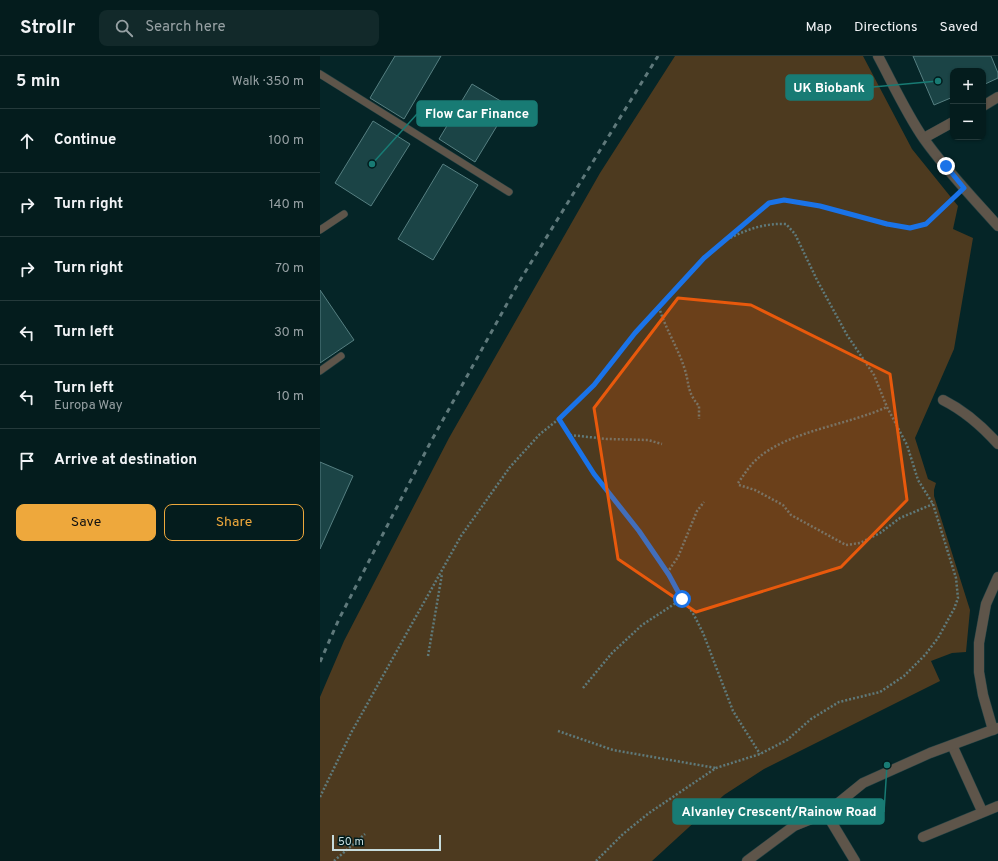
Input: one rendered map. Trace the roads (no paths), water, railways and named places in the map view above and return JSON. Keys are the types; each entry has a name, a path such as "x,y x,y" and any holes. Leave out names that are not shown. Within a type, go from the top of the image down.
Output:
{"street":[{"path":"878,56 907,111 924,138 964,188 998,226"},
{"path":"986,104 998,97"},
{"path":"924,138 950,124"},
{"path":"943,400 958,408 981,425 998,444"},
{"path":"747,861 794,826 826,813 863,783 952,745 995,729 983,695 979,672 979,643 986,604 998,577"},
{"path":"952,745 982,812"},
{"path":"923,837 998,806"},
{"path":"826,813 855,861"}],"lane":[{"path":"320,74 509,192"},
{"path":"320,230 344,214"},
{"path":"320,371 341,356"}],"railway":[{"path":"320,662 339,619 428,447 519,282 658,56"}],"place":[{"name":"UK Biobank","path":"938,81"},
{"name":"Flow Car Finance","path":"372,164"},
{"name":"Alvanley Crescent/Rainow Road","path":"887,765"}]}
